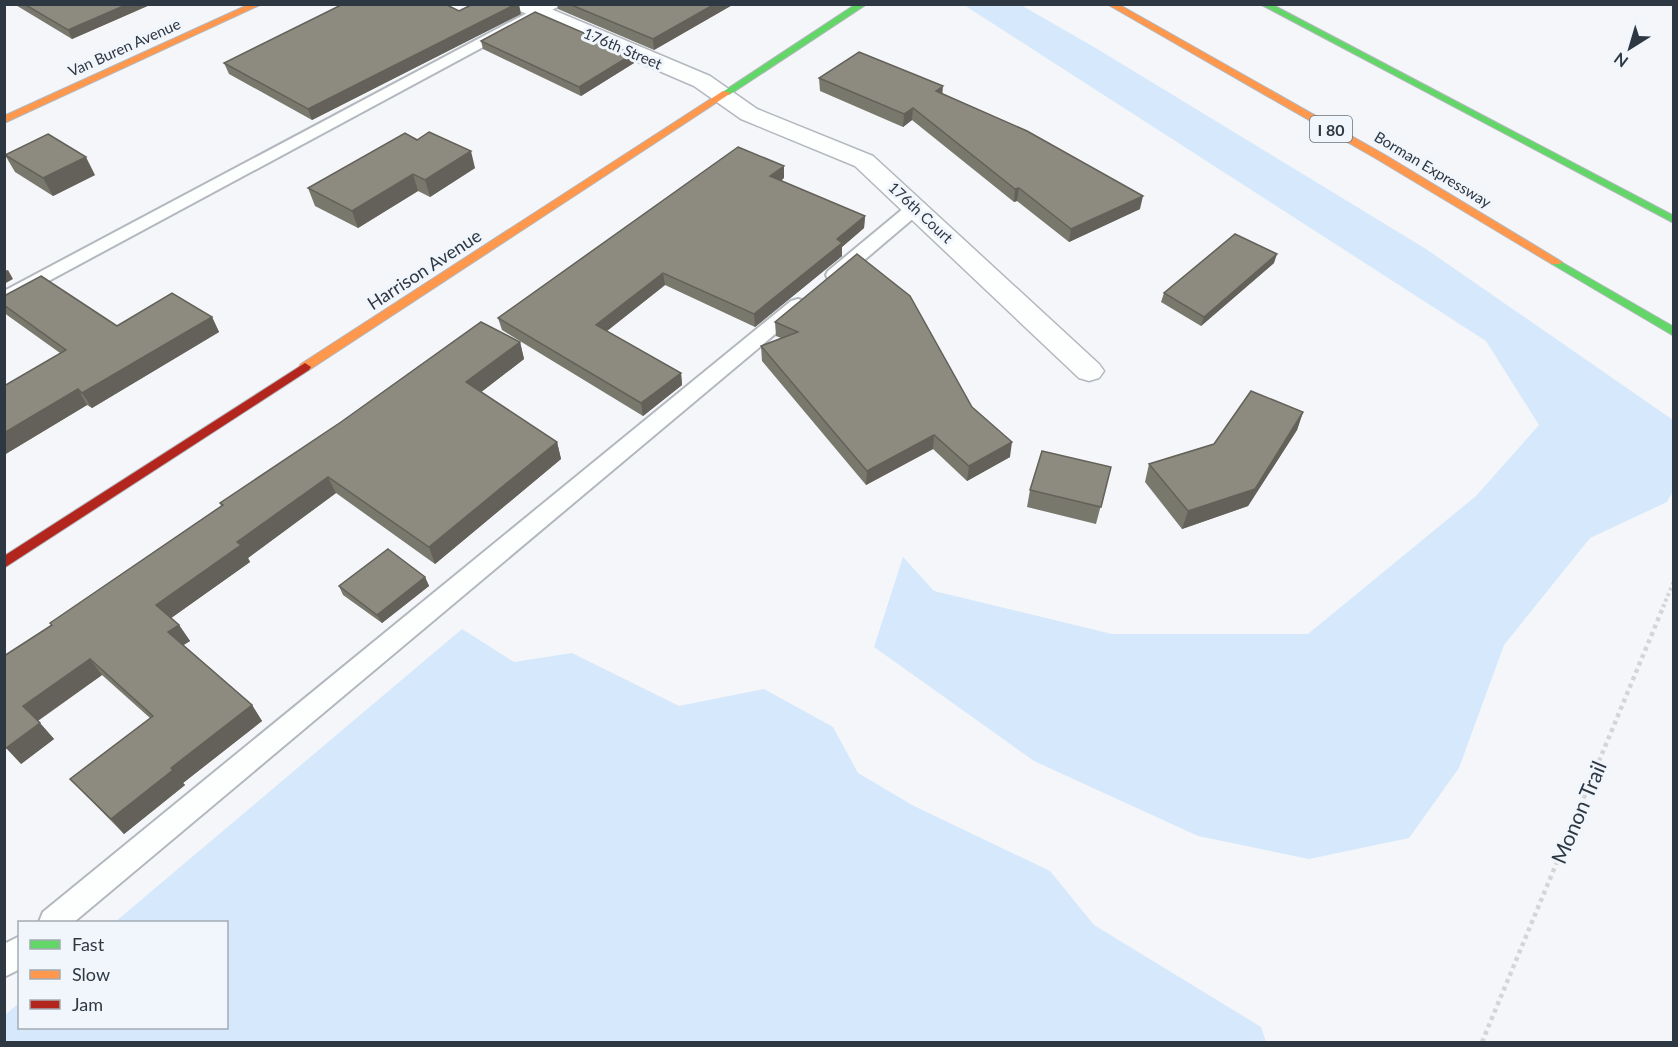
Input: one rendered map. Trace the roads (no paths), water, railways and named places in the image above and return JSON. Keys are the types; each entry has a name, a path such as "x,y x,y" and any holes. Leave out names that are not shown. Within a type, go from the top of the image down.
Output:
{"main road":[{"name":"Van Buren Avenue","path":"4,120 258,4"},
{"name":"Harrison Avenue","path":"4,563 863,4"},
{"name":"Borman Expressway","path":"1111,4 1381,157 1674,332"},
{"path":"1264,4 1674,220"}],"street":[{"name":"176th Street","path":"539,7 702,81 724,95"},
{"name":"176th Court","path":"724,95 749,114 864,161 916,207 1089,371"}],"lane":[{"path":"4,299 539,7"},
{"path":"54,921 916,207"},
{"path":"4,963 18,952"}]}
